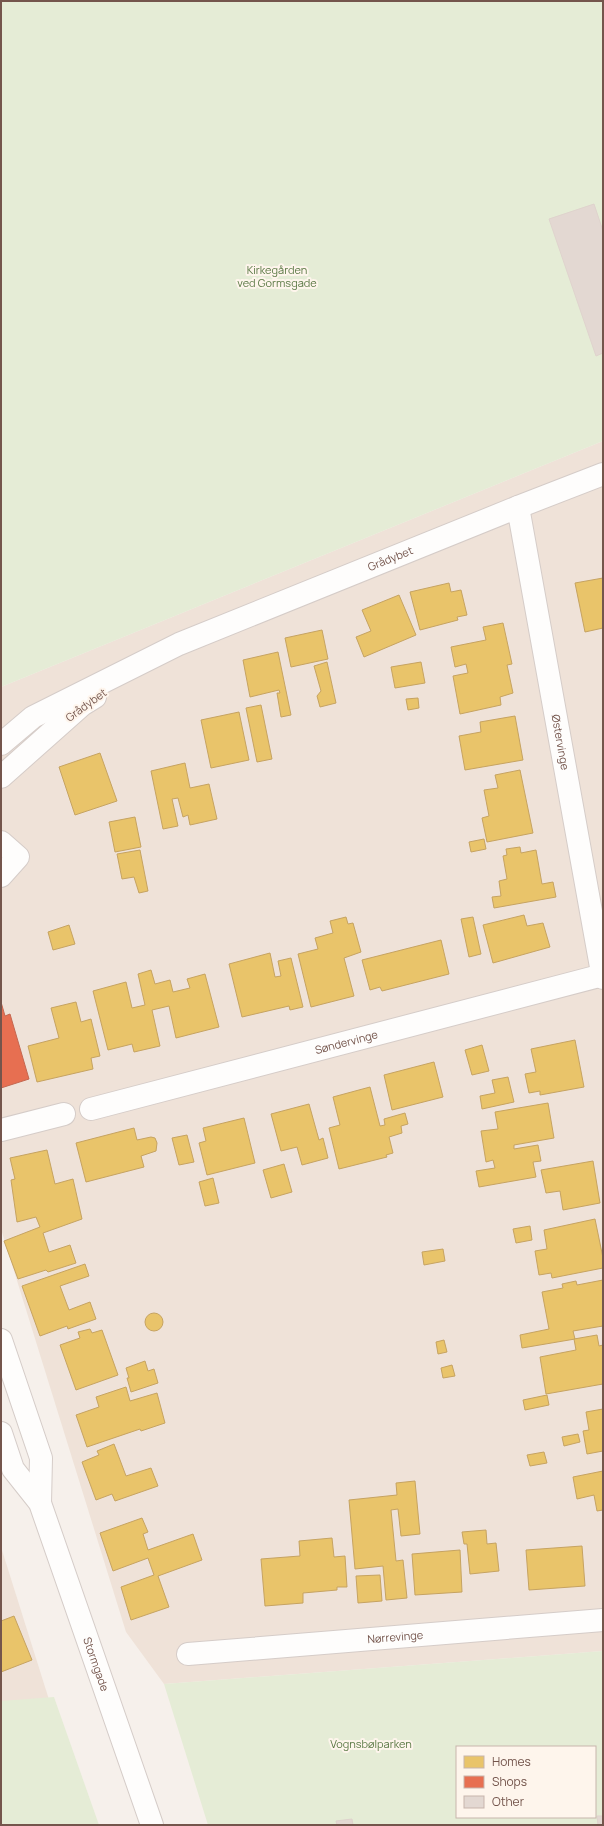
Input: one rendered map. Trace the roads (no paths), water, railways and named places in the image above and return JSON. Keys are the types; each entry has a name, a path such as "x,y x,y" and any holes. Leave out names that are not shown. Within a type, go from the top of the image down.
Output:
{"street":[{"name":"Grådybet","path":"1,744 33,717 179,644 603,474"},
{"name":"Østervinge","path":"518,507 603,976"},
{"name":"Grådybet","path":"1,777 82,705 179,644"},
{"path":"1,842 18,857 1,876"},
{"name":"Søndervinge","path":"91,1109 603,976"},
{"path":"1,1130 64,1114"},
{"name":"Stormgade","path":"1,1340 41,1458 40,1503"},
{"name":"Stormgade","path":"1,1433 13,1469 40,1503 152,1825"},
{"name":"Nørrevinge","path":"188,1654 603,1620"}],"park label":[{"name":"Kirkegården ved Gormsgade","path":"277,276"},
{"name":"Vognsbølparken","path":"371,1744"}]}
